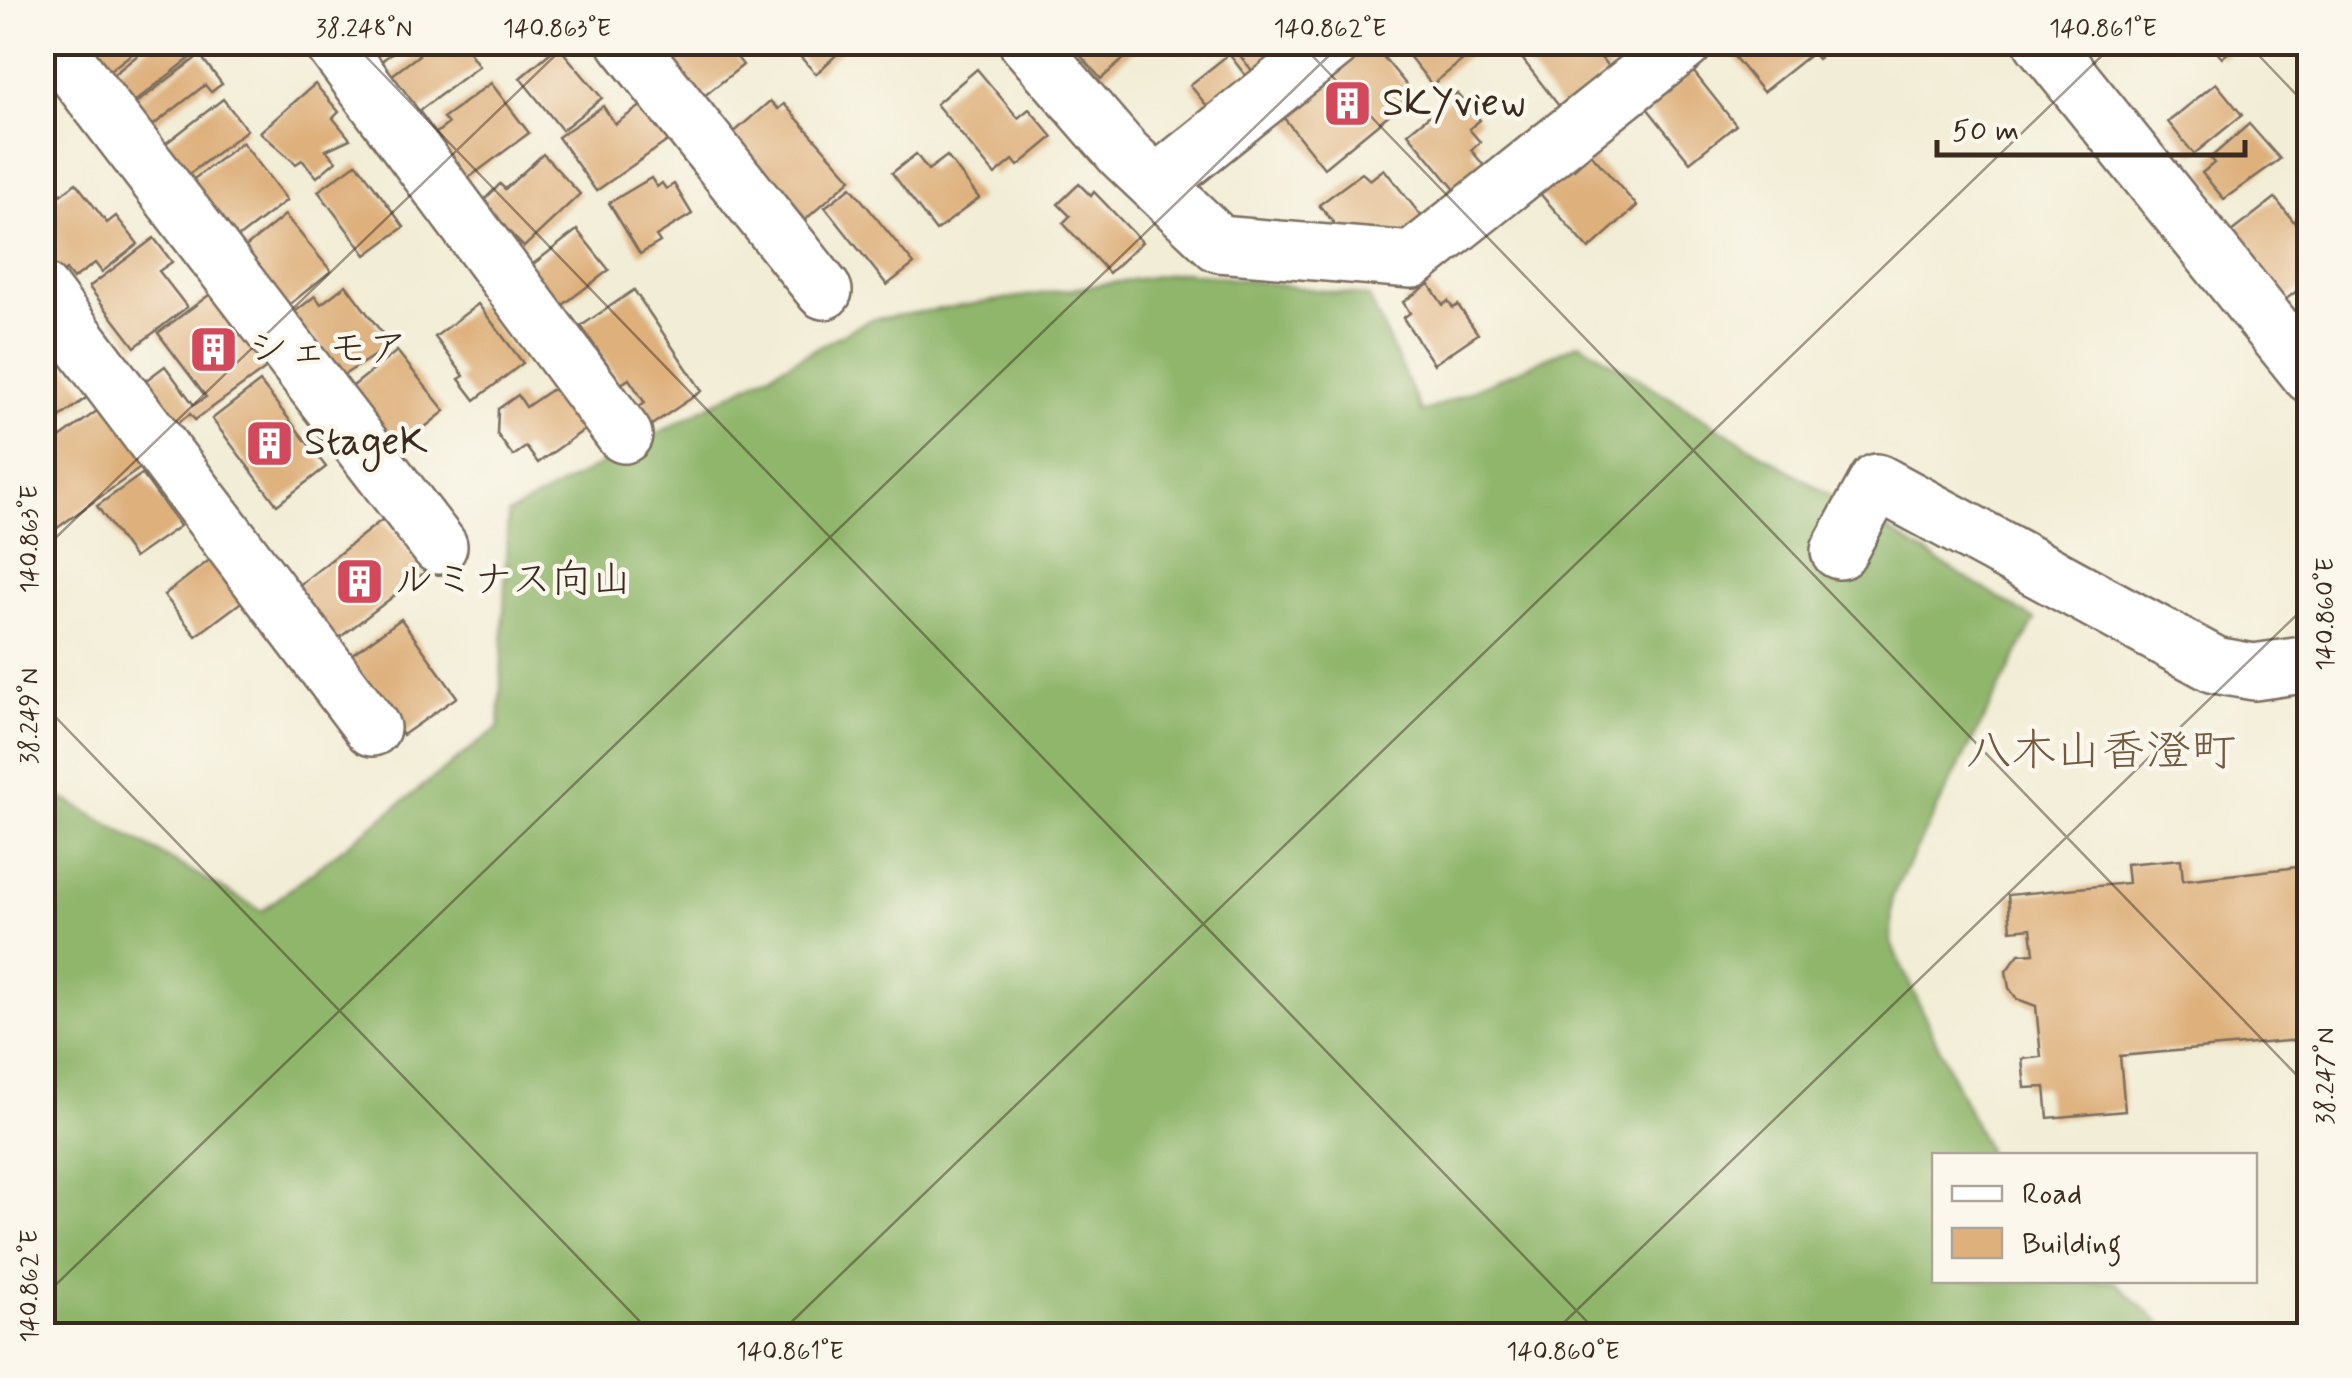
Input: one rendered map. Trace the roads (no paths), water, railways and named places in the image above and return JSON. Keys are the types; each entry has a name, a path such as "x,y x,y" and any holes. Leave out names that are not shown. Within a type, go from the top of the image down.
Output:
{"street":[{"path":"332,42 624,434"},
{"path":"626,42 824,291"},
{"path":"990,42 1088,152 1139,169"},
{"path":"1026,42 1139,169 1218,244 1412,260 1685,42"},
{"path":"1139,169 1333,42"},
{"path":"2042,42 2310,375"},
{"path":"48,44 439,546"},
{"path":"44,297 372,728"},
{"path":"1840,552 1877,482 2215,664 2254,672 2310,664"}],"place":[{"name":"SKYview","path":"1347,104"},
{"name":"シェモア","path":"213,350"},
{"name":"StageK","path":"269,443"},
{"name":"ルミナス向山","path":"359,581"}],"district":[{"name":"八木山香澄町","path":"2101,752"}]}
